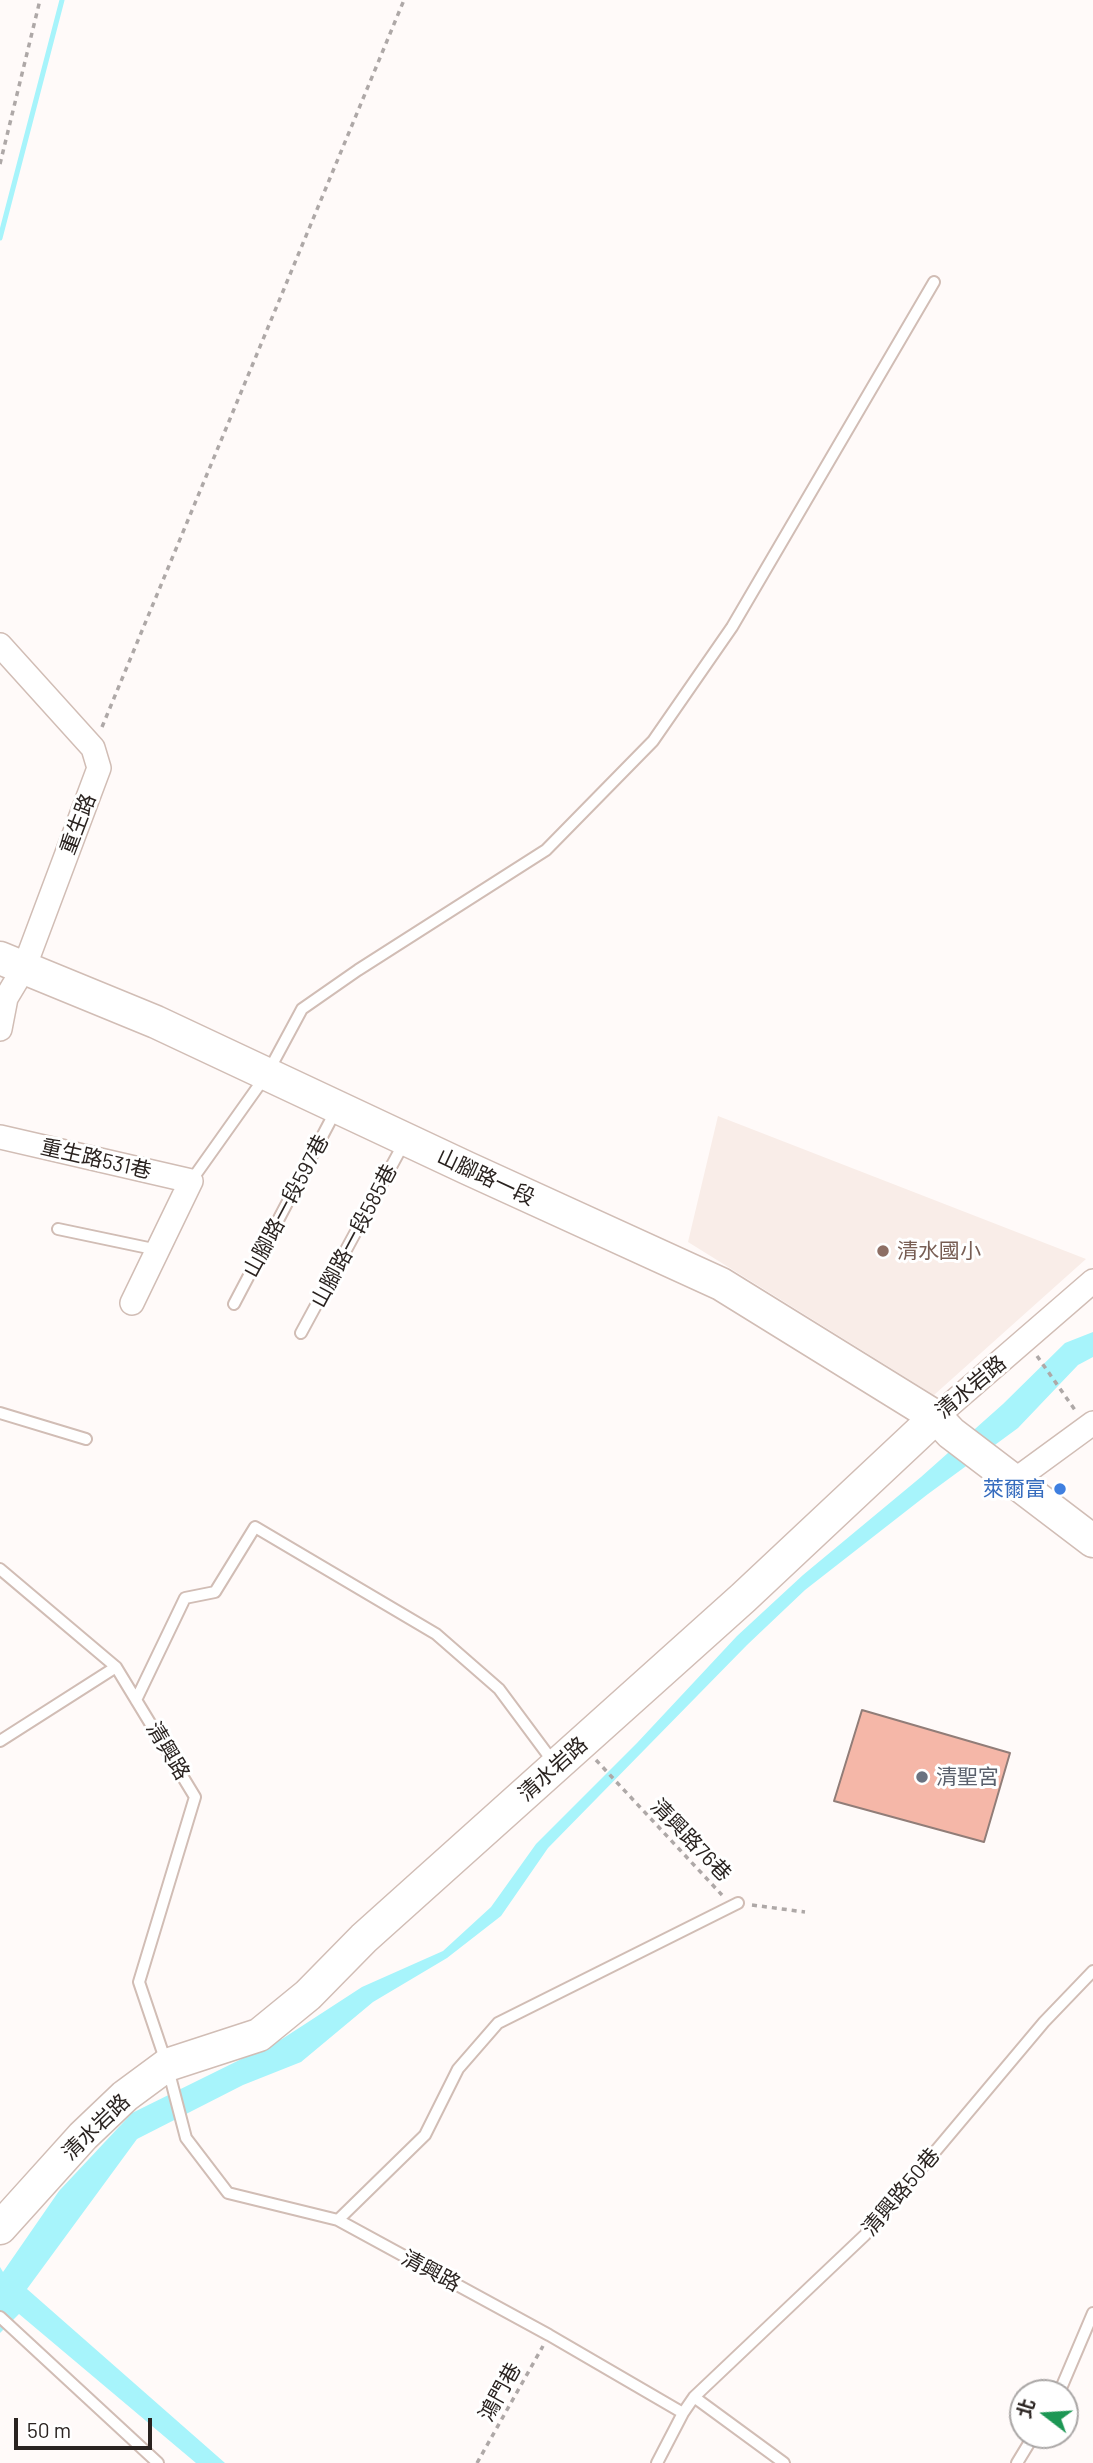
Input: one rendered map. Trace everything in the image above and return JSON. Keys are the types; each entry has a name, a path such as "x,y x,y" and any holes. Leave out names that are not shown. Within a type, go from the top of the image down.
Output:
{"street":[{"path":"0,645 93,748"},
{"name":"重生路","path":"0,1029 12,963 99,768 93,748"},
{"name":"山腳路一段","path":"12,963 156,1022 721,1284 944,1425 1008,1475"},
{"name":"重生路531巷","path":"0,1137 191,1181"},
{"path":"132,1303 191,1181"},
{"name":"清水岩路","path":"0,2228 83,2136 125,2096 167,2065 259,2035 308,1995 364,1938 743,1598 944,1425 1088,1289"},
{"path":"1093,1423 1008,1475 1093,1541"}],"lane":[{"path":"191,1181 267,1074 302,1009 358,970 546,850 653,741 732,627 934,282"},
{"name":"山腳路一段597巷","path":"234,1304 338,1108"},
{"name":"山腳路一段585巷","path":"301,1333 406,1140"},
{"path":"58,1229 158,1250"},
{"path":"0,1413 86,1439"},
{"path":"136,1700 185,1598 215,1591 255,1527 436,1634 499,1689 556,1765"},
{"name":"清興路","path":"0,1569 116,1667 195,1797 139,1982 167,2065 186,2138 228,2193 338,2220 550,2335 682,2413"},
{"path":"0,1741 116,1667"},
{"path":"338,2220 425,2135 458,2068 498,2023 738,1903"},
{"name":"清興路50巷","path":"657,2463 682,2413 694,2398 865,2235 1044,2022 1093,1971"},
{"path":"1065,2379 1093,2314"},
{"path":"0,2317 158,2463"},
{"path":"694,2398 783,2463"}],"path":[{"path":"0,164 40,0"},
{"path":"93,748 404,0"},
{"path":"1035,1352 1068,1400"},
{"name":"清興路76巷","path":"581,1743 723,1897 738,1903 805,1912"},
{"name":"鴻門巷","path":"477,2463 550,2335"}],"shaded area":[{"name":"清水國小","path":"718,1116 1086,1259 934,1395 688,1242"}],"water":[{"path":"1093,1332 1093,1357 1078,1365 1018,1428 805,1590 747,1645 548,1848 501,1916 447,1958 373,2002 301,2062 243,2085 137,2139 27,2289 225,2463 196,2463 19,2314 0,2333 0,2267 3,2272 59,2191 132,2113 282,2039 362,1987 443,1951 491,1907 536,1844 637,1743 737,1636 803,1575 921,1477 1003,1404 1065,1343"}],"building":[{"name":"清聖宮","path":"862,1710 1010,1753 984,1842 834,1801"}],"waterway":[{"path":"0,238 62,0"}],"place":[{"name":"清水國小","path":"883,1251"},
{"name":"萊爾富","path":"1060,1489"},
{"name":"清聖宮","path":"922,1777"}]}
